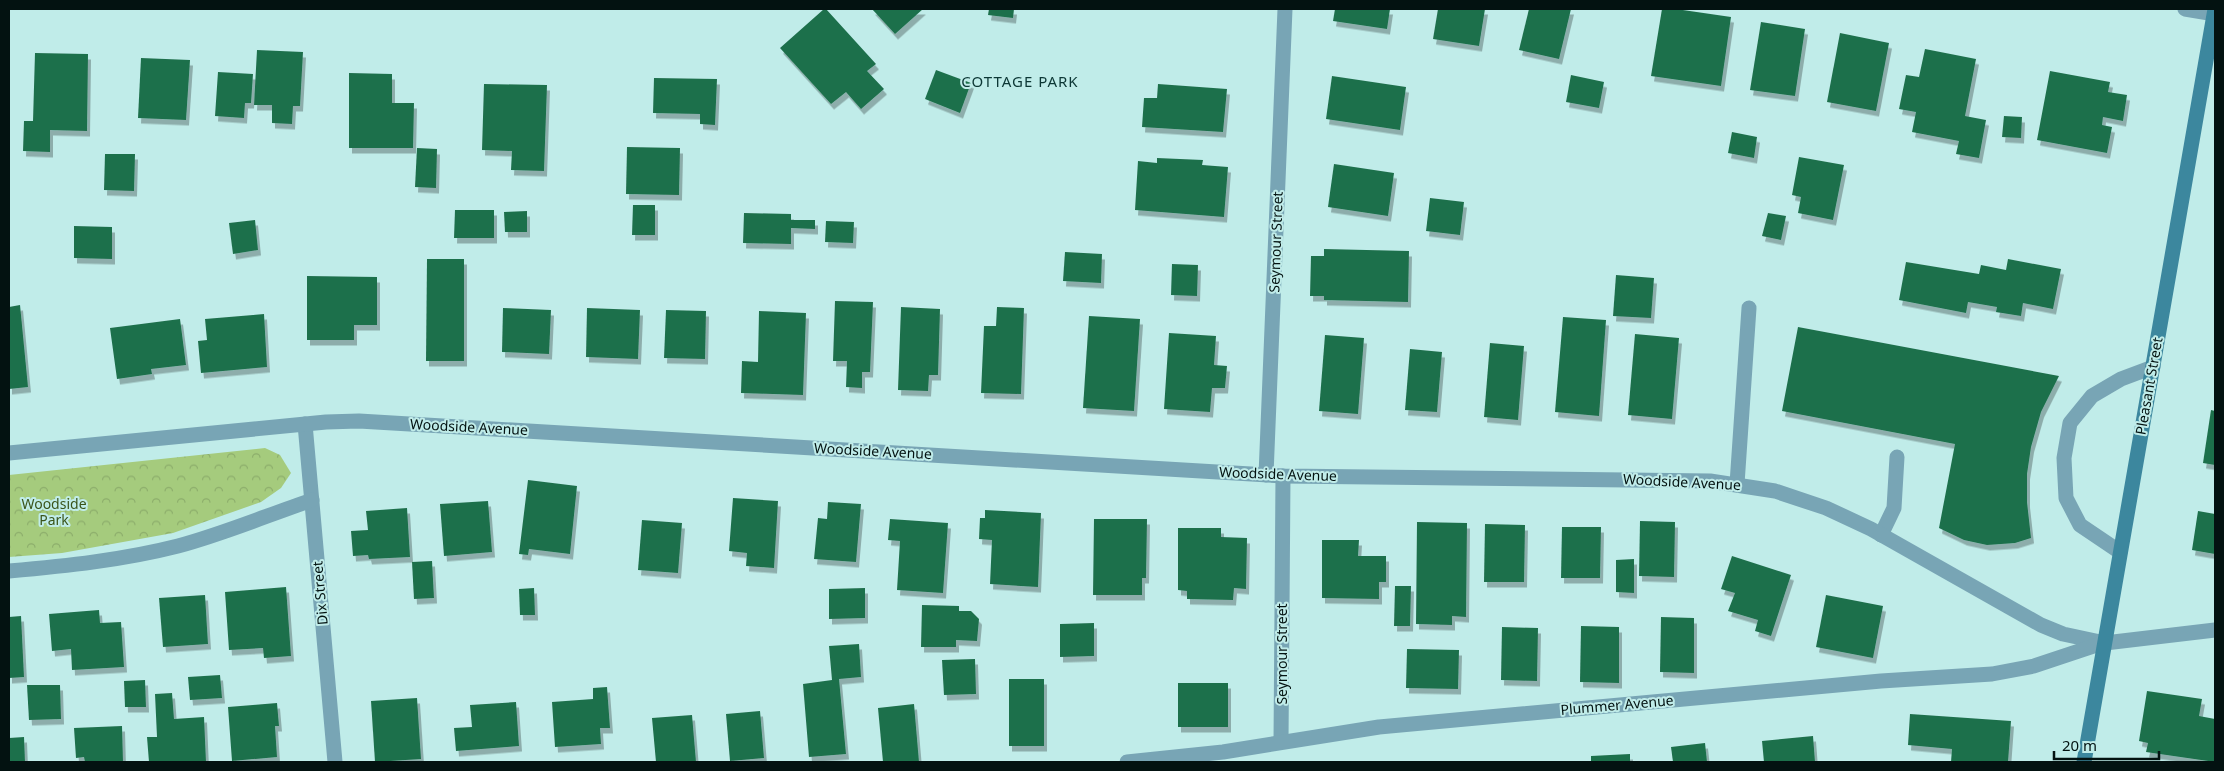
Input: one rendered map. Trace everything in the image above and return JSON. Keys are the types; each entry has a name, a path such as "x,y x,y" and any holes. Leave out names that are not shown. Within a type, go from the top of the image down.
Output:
{"main road":[{"name":"Pleasant Street","path":"2084,762 2215,12"}],"street":[{"name":"Seymour Street","path":"1266,475 1285,9"},
{"path":"2185,9 2215,12"},
{"path":"1737,484 1750,308"},
{"path":"2120,552 2080,525 2066,498 2064,458 2070,423 2092,396 2121,378 2153,367"},
{"name":"Woodside Avenue","path":"305,424 359,421 1283,476 1688,480 1737,484 1802,499 1847,517 2041,624 2064,634 2105,642 2215,630"},
{"path":"9,453 305,424"},
{"name":"Dix Street","path":"305,424 335,762"},
{"path":"1881,535 1894,508 1897,457"},
{"name":"Seymour Street","path":"1281,742 1283,476"},
{"path":"9,571 74,565 169,548 195,541 312,500"},
{"name":"Plummer Avenue","path":"1127,762 1223,752 1379,727 1881,681 1992,674 2034,666 2105,642"}],"green space":[{"name":"Woodside Park","path":"265,448 280,455 291,473 281,488 261,502 173,533 62,553 9,557 9,475"}],"building":[{"path":"824,9 876,64 867,71 884,89 861,109 846,92 831,104 780,48"},
{"path":"872,9 923,9 895,34"},
{"path":"989,9 1014,9 1013,18 988,15"},
{"path":"1335,9 1390,9 1387,29 1333,21"},
{"path":"1438,9 1485,9 1479,46 1433,39"},
{"path":"1529,9 1571,9 1559,59 1519,50"},
{"path":"1662,9 1676,9 1731,17 1721,86 1651,76"},
{"path":"1761,22 1805,29 1795,96 1750,90"},
{"path":"1840,33 1889,43 1876,111 1827,102"},
{"path":"1925,49 1976,59 1965,116 1986,120 1979,158 1956,154 1959,141 1912,132 1916,112 1899,109 1906,75 1919,77"},
{"path":"257,50 303,52 300,106 293,106 292,124 272,123 272,105 254,105"},
{"path":"35,53 88,54 87,131 50,130 50,152 23,151 24,121 33,121"},
{"path":"141,58 190,60 186,120 138,118"},
{"path":"936,70 971,83 960,113 925,99"},
{"path":"2050,71 2110,82 2108,92 2127,95 2123,121 2103,117 2102,125 2112,127 2107,153 2037,140"},
{"path":"218,72 253,74 251,103 245,103 244,118 215,116"},
{"path":"349,73 392,74 392,103 414,103 413,148 349,148"},
{"path":"1571,75 1604,82 1599,108 1566,102"},
{"path":"1332,76 1406,87 1400,130 1326,119"},
{"path":"654,78 717,79 715,125 700,124 700,114 653,113"},
{"path":"484,84 547,85 544,171 511,170 512,151 482,150"},
{"path":"1158,84 1227,89 1223,132 1142,127 1144,98 1157,98"},
{"path":"2004,116 2022,117 2021,138 2002,137"},
{"path":"1732,132 1757,137 1754,158 1728,153"},
{"path":"627,147 680,148 679,195 626,194"},
{"path":"417,148 437,149 436,188 415,187"},
{"path":"105,154 135,154 134,191 104,190"},
{"path":"1799,157 1844,165 1833,220 1798,213 1801,197 1792,195"},
{"path":"1157,158 1203,160 1202,165 1228,167 1224,217 1135,210 1138,161 1157,163"},
{"path":"1334,164 1394,173 1388,216 1328,207"},
{"path":"1430,198 1464,202 1460,235 1426,231"},
{"path":"633,205 655,205 655,235 632,235"},
{"path":"455,210 494,210 494,238 454,238"},
{"path":"527,211 527,232 505,232 504,212"},
{"path":"744,213 791,214 791,220 815,220 815,229 791,228 791,244 743,243"},
{"path":"1768,213 1786,216 1781,240 1762,236"},
{"path":"255,220 258,250 233,254 229,223"},
{"path":"826,221 854,222 853,243 825,242"},
{"path":"74,226 112,227 112,259 74,258"},
{"path":"1324,249 1409,251 1408,302 1324,300 1324,296 1310,296 1311,256 1324,256"},
{"path":"1065,252 1102,254 1101,283 1063,281"},
{"path":"427,259 464,259 464,361 426,361"},
{"path":"2008,259 2061,269 2053,309 2023,303 2021,316 1996,312 1997,307 1968,302 1966,313 1899,300 1906,262 1979,274 1981,265 2006,270"},
{"path":"1172,264 1198,265 1197,296 1171,295"},
{"path":"1616,275 1654,278 1651,318 1613,316"},
{"path":"307,276 377,277 377,325 354,325 354,340 307,340"},
{"path":"835,301 873,302 870,372 862,372 862,388 846,387 847,361 833,361"},
{"path":"20,305 28,387 9,389 9,307"},
{"path":"901,307 940,309 938,375 929,375 928,391 898,390"},
{"path":"997,307 1024,308 1021,394 981,393 984,326 996,326"},
{"path":"503,308 551,310 549,354 502,352"},
{"path":"587,308 640,310 638,359 586,357"},
{"path":"666,310 706,311 705,359 664,358"},
{"path":"759,311 806,313 803,395 741,393 742,361 758,362"},
{"path":"264,314 267,367 201,373 198,341 207,340 205,319"},
{"path":"1089,316 1140,319 1134,411 1083,408"},
{"path":"1563,317 1606,320 1599,416 1555,412"},
{"path":"180,319 186,365 151,369 152,374 117,379 110,328"},
{"path":"1798,327 2059,376 2041,412 2031,447 2027,474 2027,502 2031,538 2015,543 1987,545 1964,540 1939,528 1955,444 1782,411"},
{"path":"1169,333 1216,336 1214,365 1227,366 1225,388 1212,388 1210,412 1164,409"},
{"path":"1635,334 1679,338 1672,419 1628,415"},
{"path":"1325,335 1364,338 1358,414 1319,411"},
{"path":"1490,343 1524,346 1518,420 1484,417"},
{"path":"1410,349 1442,352 1437,412 1405,410"},
{"path":"2211,410 2215,411 2215,465 2203,463"},
{"path":"528,480 577,486 570,554 529,549 528,555 519,554"},
{"path":"733,498 778,501 774,568 746,566 747,553 729,551"},
{"path":"488,501 492,552 444,556 440,504"},
{"path":"828,502 861,504 856,562 814,559 818,518 827,519"},
{"path":"407,508 410,557 369,559 368,555 353,556 351,531 368,530 366,511"},
{"path":"985,510 1041,513 1038,587 990,584 992,540 979,539 980,518 985,518"},
{"path":"2198,511 2215,514 2215,554 2192,550"},
{"path":"890,519 948,523 943,593 897,590 900,541 888,540"},
{"path":"1094,519 1147,519 1146,578 1142,578 1142,595 1093,595"},
{"path":"642,520 682,523 678,573 638,570"},
{"path":"1640,521 1675,522 1674,577 1639,576"},
{"path":"1417,522 1467,523 1466,617 1452,616 1452,625 1416,624"},
{"path":"1485,524 1525,525 1524,582 1484,582"},
{"path":"1562,527 1601,527 1600,578 1561,578"},
{"path":"1178,528 1221,528 1221,537 1247,538 1246,589 1234,588 1233,600 1187,599 1187,591 1178,590"},
{"path":"1322,540 1359,540 1358,556 1386,556 1386,582 1379,582 1379,599 1322,598"},
{"path":"1732,556 1791,575 1771,636 1755,631 1758,620 1728,611 1735,593 1721,589"},
{"path":"1634,559 1634,593 1616,592 1616,560"},
{"path":"432,561 434,598 414,599 412,562"},
{"path":"1395,586 1411,586 1410,626 1394,626"},
{"path":"286,587 291,656 264,658 263,648 229,650 225,592"},
{"path":"534,588 535,615 520,615 519,589"},
{"path":"865,588 865,618 829,619 829,589"},
{"path":"205,595 208,644 163,647 159,598"},
{"path":"1826,595 1883,606 1873,658 1816,647"},
{"path":"922,605 959,606 959,611 971,611 979,619 977,641 956,640 956,647 921,647"},
{"path":"99,610 100,623 121,622 124,667 72,670 71,649 52,651 49,614"},
{"path":"21,616 24,677 9,678 9,617"},
{"path":"1661,617 1694,618 1694,673 1660,672"},
{"path":"1094,623 1094,656 1060,657 1060,624"},
{"path":"1581,626 1619,627 1619,683 1580,682"},
{"path":"1502,627 1538,628 1537,681 1501,680"},
{"path":"859,644 861,677 839,679 846,754 809,757 803,684 832,680 829,646"},
{"path":"1407,649 1459,650 1458,689 1406,688"},
{"path":"975,659 976,694 944,695 942,660"},
{"path":"220,675 222,698 190,700 188,677"},
{"path":"1009,679 1044,679 1044,746 1009,746"},
{"path":"145,680 146,707 125,707 124,681"},
{"path":"1178,683 1228,683 1228,727 1178,727"},
{"path":"27,685 60,685 61,719 29,720"},
{"path":"607,687 610,728 600,728 601,744 555,747 552,702 593,699 593,688"},
{"path":"2147,691 2202,699 2199,716 2215,719 2215,762 2146,752 2148,743 2139,741"},
{"path":"172,693 174,719 204,717 206,762 149,762 147,737 157,737 155,694"},
{"path":"417,698 421,759 375,762 371,701"},
{"path":"516,702 519,746 456,751 454,728 472,727 470,705"},
{"path":"277,703 279,726 275,726 277,757 232,761 228,707"},
{"path":"914,704 919,762 883,762 878,708"},
{"path":"760,711 764,758 730,761 726,714"},
{"path":"1910,714 2011,721 2008,762 1951,762 1952,749 1908,745"},
{"path":"692,715 696,762 656,762 652,718"},
{"path":"122,726 123,762 85,762 84,757 76,758 74,728"},
{"path":"1813,736 1815,762 1764,762 1762,741"},
{"path":"24,737 25,762 9,762 9,738"},
{"path":"1705,743 1707,762 1673,762 1671,747"},
{"path":"1630,754 1630,762 1591,762 1591,756"}],"district":[{"name":"COTTAGE PARK","path":"1020,82"}]}
